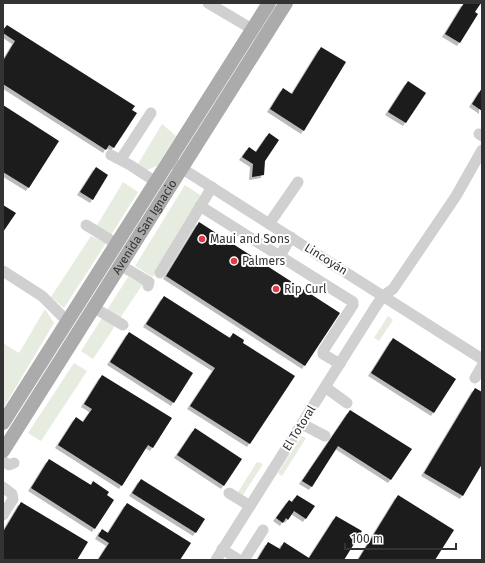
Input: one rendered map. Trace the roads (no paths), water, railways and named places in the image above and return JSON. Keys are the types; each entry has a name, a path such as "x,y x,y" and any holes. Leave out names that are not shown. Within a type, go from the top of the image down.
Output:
{"main road":[{"name":"Avenida San Ignacio","path":"3,450 152,215 176,164 268,3"},
{"name":"Avenida San Ignacio","path":"3,423 156,182 176,164 286,3"},
{"path":"276,18 295,3"},
{"path":"140,207 146,208 152,215"}],"street":[{"path":"217,5 252,29"},
{"path":"150,113 116,157 156,182"},
{"name":"El Totoral","path":"216,560 383,296 393,289 456,196 482,150"},
{"name":"Lincoyán","path":"176,164 482,359"},
{"path":"269,224 298,182"},
{"path":"160,272 212,187"},
{"path":"200,206 353,302 353,305 323,351 327,357 340,364"},
{"path":"86,225 117,244"},
{"path":"280,256 291,237"},
{"path":"120,265 149,282 148,286"},
{"path":"3,270 42,296 68,320"},
{"path":"93,307 123,325"},
{"path":"475,378 482,366"},
{"path":"325,387 346,403"},
{"path":"302,424 325,436"},
{"path":"3,487 12,494 13,499 3,515"},
{"path":"230,493 250,506"},
{"path":"244,560 263,530"},
{"path":"222,549 239,560"}],"place":[{"name":"Maui and Sons","path":"202,239"},
{"name":"Palmers","path":"234,261"},
{"name":"Rip Curl","path":"276,289"}]}
